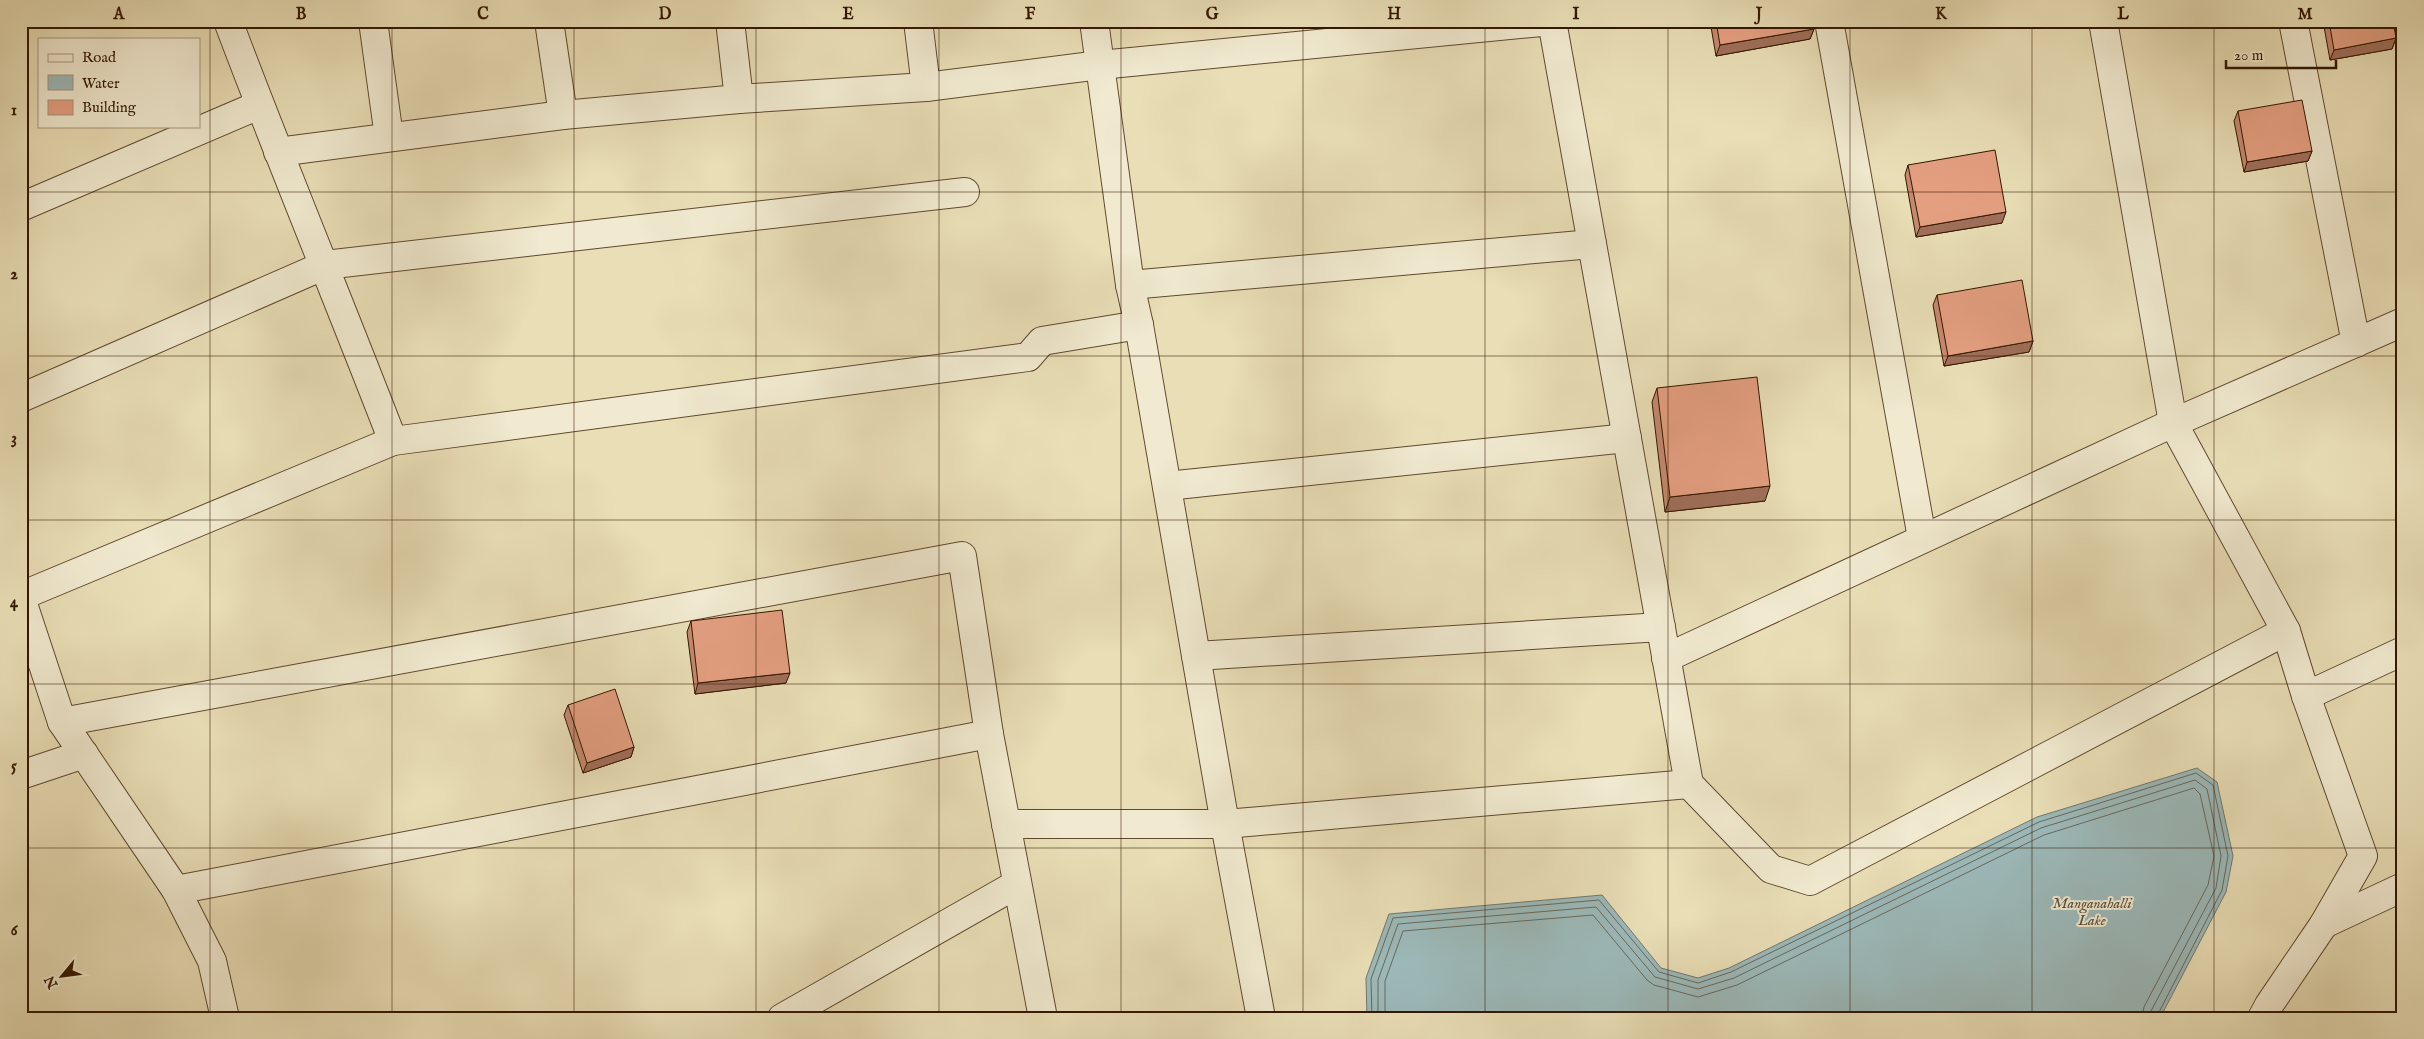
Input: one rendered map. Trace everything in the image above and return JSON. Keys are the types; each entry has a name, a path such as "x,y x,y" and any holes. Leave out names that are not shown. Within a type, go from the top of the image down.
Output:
{"street":[{"path":"228,21 259,105 325,265 393,441"},
{"path":"373,21 389,137"},
{"path":"549,21 564,115"},
{"path":"730,21 739,99"},
{"path":"918,21 926,87"},
{"path":"1094,21 1130,284 1139,325 1225,824 1261,1018"},
{"path":"278,152 564,115 739,99 926,87 1100,65 1552,21 1689,784 1771,869 1810,880 2286,632"},
{"path":"1829,21 1922,538"},
{"path":"2102,21 2173,423 2286,632 2306,696 2363,856 2324,924 2262,1018"},
{"path":"2293,21 2356,342"},
{"path":"21,207 259,105"},
{"path":"21,398 325,265 964,192"},
{"path":"1130,284 1592,244"},
{"path":"1666,658 2173,423 2403,322"},
{"path":"218,1017 212,961 176,890 62,722 21,597 393,441 1028,357 1042,342 1139,325"},
{"path":"1167,486 1627,438"},
{"path":"62,722 962,556 989,734 1043,1018"},
{"path":"1196,656 1661,627"},
{"path":"2306,696 2403,651"},
{"path":"176,890 989,734"},
{"path":"21,775 84,754"},
{"path":"1006,824 1225,824 1689,784"},
{"path":"782,1018 1018,884"},
{"path":"2324,924 2403,887"}],"water":[{"name":"Manganahalli Lake","path":"2197,768 2217,782 2233,856 2226,892 2160,1018 1367,1018 1366,978 1389,914 1602,895 1661,968 1698,978 1729,968 2037,817"}],"building":[{"path":"1716,21 1813,21 1814,29 1720,45"},
{"path":"2329,21 2393,21 2396,38 2334,50"},
{"path":"2302,100 2312,151 2247,162 2238,111"},
{"path":"1995,150 2006,212 1920,227 1908,165"},
{"path":"2022,280 2033,341 1948,356 1937,295"},
{"path":"1757,377 1770,486 1670,497 1657,388"},
{"path":"782,610 790,673 698,683 691,621"},
{"path":"615,689 634,747 587,763 568,705"}]}
